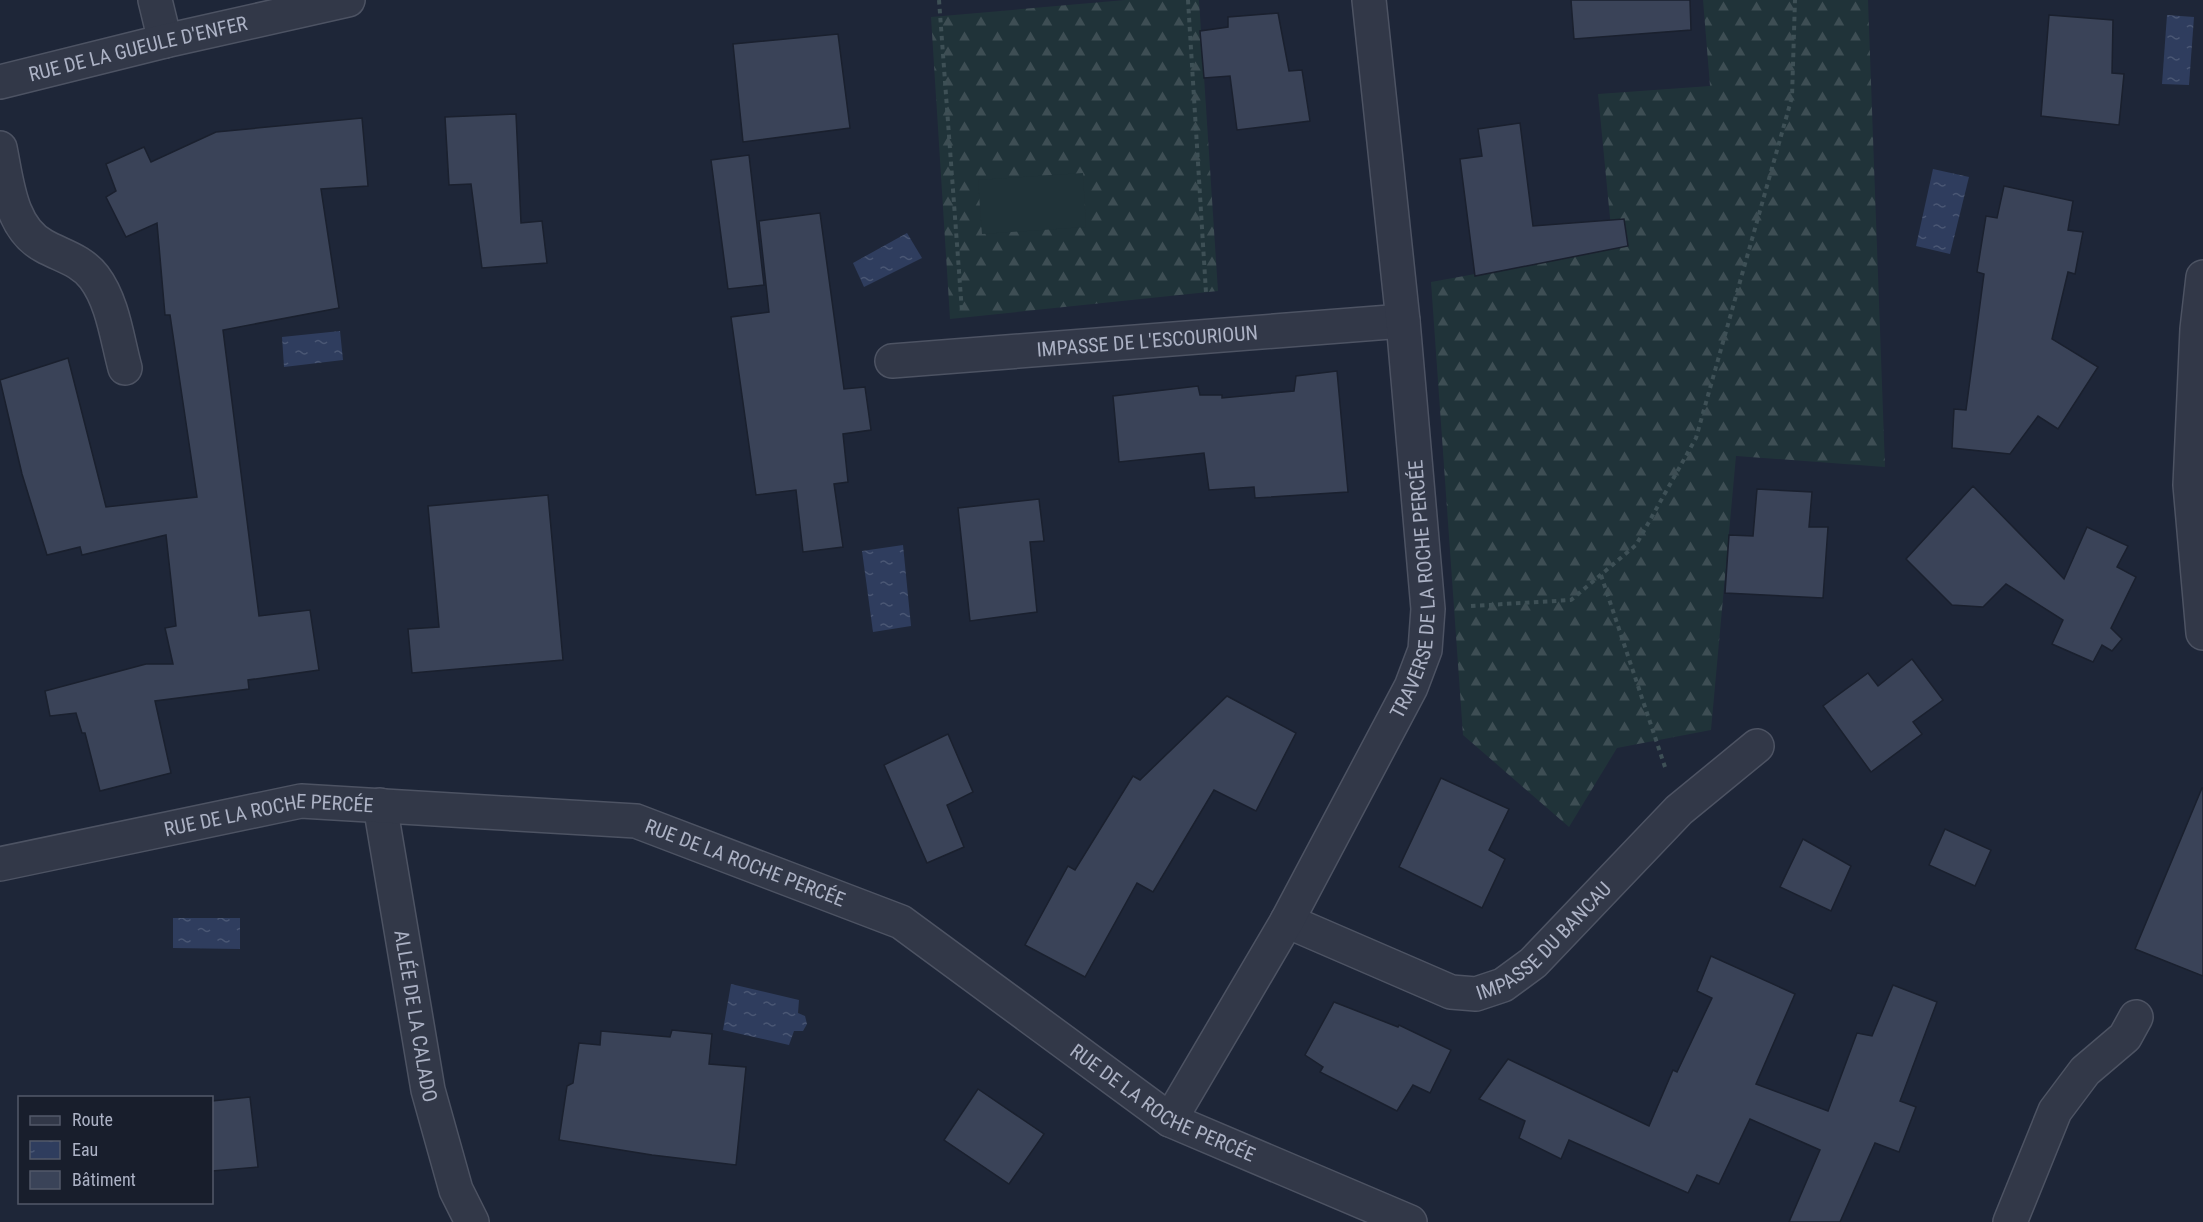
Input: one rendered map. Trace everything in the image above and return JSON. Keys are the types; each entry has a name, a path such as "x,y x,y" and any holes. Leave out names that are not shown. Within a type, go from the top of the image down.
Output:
{"street":[{"path":"156,0 165,40"},
{"name":"RUE DE LA GUEULE D'ENFER","path":"0,82 165,40 348,0"},
{"name":"TRAVERSE DE LA ROCHE PERCÉE","path":"1170,1120 1287,921 1411,687 1425,650 1428,609 1403,321 1369,0"},
{"path":"0,148 10,200 23,226 41,245 78,261 94,277 106,299 125,368"},
{"path":"2203,277 2196,329 2190,485 2203,633"},
{"name":"IMPASSE DE L'ESCOURIOUN","path":"892,361 1403,321"},
{"name":"IMPASSE DU BANCAU","path":"1287,921 1450,992 1476,994 1503,986 1533,963 1679,810 1757,746"},
{"name":"RUE DE LA ROCHE PERCÉE","path":"0,864 301,801 636,821 901,922 1170,1120 1410,1222"},
{"name":"ALLÉE DE LA CALADO","path":"380,805 428,1090 456,1190 472,1222"},
{"path":"2010,1222 2055,1111 2085,1071 2125,1037 2136,1017"}],"path":[{"path":"939,0 965,355"},
{"path":"1188,0 1209,336"},
{"path":"1428,609 1570,600 1636,545 1696,438 1792,97 1795,0"},
{"path":"1601,575 1679,810"}],"green space":[{"path":"1125,0 1199,0 1218,291 950,319 931,17"},
{"path":"1703,0 1868,0 1885,467 1736,456 1711,730 1617,748 1569,827 1463,735 1431,282 1613,249 1598,94 1710,86"},
{"path":"1083,173 1086,227 982,234 978,180"}],"water":[{"path":"2167,15 2194,17 2189,85 2162,84"},
{"path":"1933,169 1969,177 1950,254 1916,246"},
{"path":"907,233 922,258 864,287 853,263"},
{"path":"340,331 343,360 284,367 282,337"},
{"path":"903,545 911,626 873,632 862,551"},
{"path":"173,918 240,918 240,949 173,948"},
{"path":"731,984 799,1000 798,1013 805,1016 807,1024 803,1031 794,1031 789,1045 723,1030"}],"building":[{"path":"1571,0 1690,0 1691,30 1574,39"},
{"path":"1278,13 1289,71 1302,70 1310,121 1237,130 1230,76 1204,78 1200,31 1228,27 1228,17"},
{"path":"2049,15 2113,20 2112,73 2124,74 2119,125 2041,116"},
{"path":"838,34 850,128 743,142 733,44"},
{"path":"516,114 521,223 542,221 547,263 482,268 471,184 449,185 445,117"},
{"path":"362,118 368,186 321,189 339,308 223,330 259,616 310,610 319,670 248,680 249,689 155,701 171,773 100,791 85,733 82,733 76,713 50,716 45,691 146,664 173,664 165,628 176,626 166,535 82,555 80,547 47,555 22,474 0,380 68,358 106,507 197,497 170,315 165,315 157,223 126,237 106,197 116,191 106,164 144,147 151,162 216,132"},
{"path":"1520,123 1533,226 1624,219 1628,246 1475,276 1460,159 1482,156 1478,129"},
{"path":"749,155 764,285 728,289 711,160"},
{"path":"2004,186 2073,201 2068,230 2083,232 2075,274 2068,272 2052,339 2098,367 2058,429 2038,416 2010,454 1952,448 1954,409 1966,410 1984,274 1977,272 1986,216 1997,218"},
{"path":"820,213 844,389 865,387 871,430 843,434 848,482 834,484 843,547 803,552 796,490 756,495 731,317 769,312 759,221"},
{"path":"1337,371 1348,492 1255,498 1254,487 1209,490 1204,453 1119,462 1113,396 1198,386 1200,395 1222,395 1222,398 1294,391 1296,376"},
{"path":"1973,486 2064,579 2087,527 2128,546 2117,567 2136,577 2111,628 2122,639 2112,651 2102,645 2093,662 2052,644 2063,620 2006,584 1983,607 1952,605 1906,559"},
{"path":"1757,489 1812,492 1809,527 1828,527 1823,598 1725,593 1729,535 1753,536"},
{"path":"548,495 563,660 412,673 408,629 439,627 428,506"},
{"path":"1039,499 1044,541 1030,542 1037,612 970,621 958,508"},
{"path":"1912,659 1943,700 1913,722 1922,734 1871,772 1823,706 1868,673 1878,686"},
{"path":"1227,696 1296,733 1256,811 1214,790 1153,892 1137,883 1085,977 1025,945 1068,866 1075,870 1133,776 1140,780"},
{"path":"948,734 973,792 947,805 964,847 927,863 884,765"},
{"path":"1441,778 1509,809 1489,850 1505,859 1482,908 1399,867"},
{"path":"2203,788 2203,976 2135,949"},
{"path":"1945,829 1991,850 1975,886 1929,865"},
{"path":"1803,839 1851,866 1831,911 1780,887"},
{"path":"1711,956 1795,994 1756,1084 1828,1111 1857,1033 1872,1036 1893,985 1937,1002 1900,1101 1916,1107 1899,1152 1875,1143 1840,1222 1789,1222 1820,1150 1750,1119 1719,1184 1697,1175 1688,1193 1569,1140 1561,1159 1519,1138 1525,1121 1479,1099 1508,1059 1649,1126 1673,1070 1677,1072 1712,998 1697,991"},
{"path":"1334,1002 1398,1027 1399,1025 1451,1050 1430,1093 1413,1085 1397,1111 1320,1072 1323,1067 1305,1055"},
{"path":"672,1030 712,1034 709,1064 746,1067 736,1165 652,1155 559,1140 567,1086 573,1083 579,1043 600,1045 601,1031 670,1037"},
{"path":"978,1089 1044,1134 1009,1184 944,1140"},
{"path":"250,1097 258,1167 213,1171 213,1101"}]}
